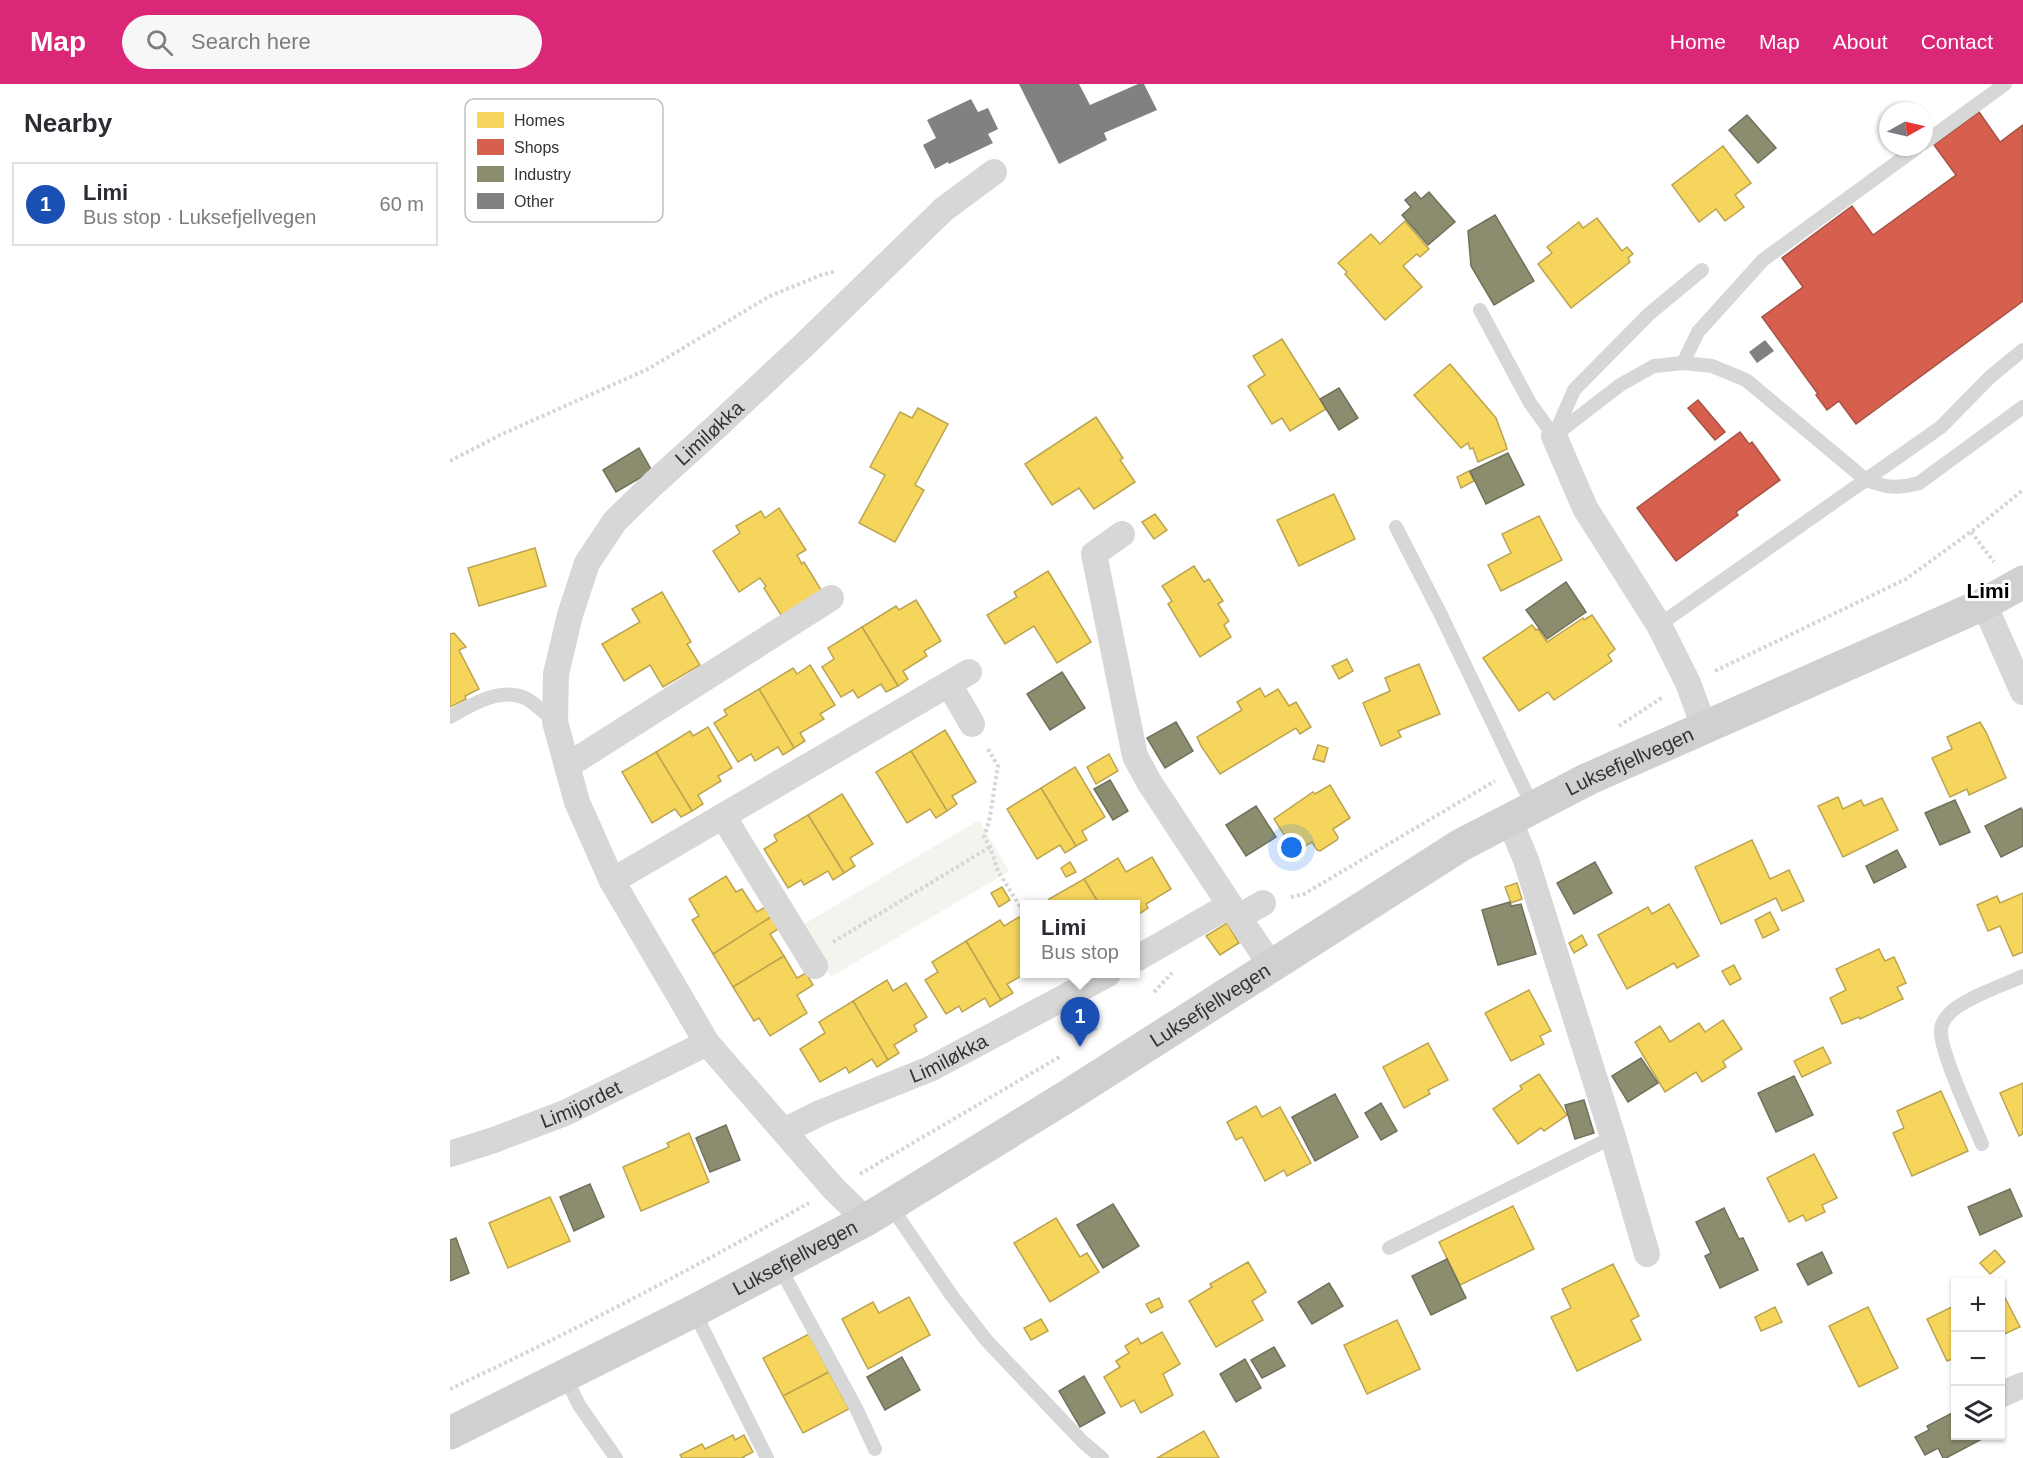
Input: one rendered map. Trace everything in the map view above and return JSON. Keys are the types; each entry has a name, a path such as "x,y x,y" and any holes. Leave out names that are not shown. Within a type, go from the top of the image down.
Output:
{"main road":[{"name":"Luksefjellvegen","path":"450,1433 694,1311 878,1213 976,1154 1461,845 1521,813 1704,727 1984,604 2023,582"}],"street":[{"name":"Limiløkka","path":"878,1213 834,1189 707,1043 612,881 578,802 555,722 556,674 570,615 587,563 615,521 651,485 804,345 944,209 994,172"},
{"path":"1554,436 1585,508 1659,625 1688,684 1704,727"},
{"path":"1122,534 1094,554 1135,756 1149,782 1271,965"},
{"path":"567,766 831,598"},
{"path":"1984,604 2023,692"},
{"path":"612,881 959,678 972,724"},
{"path":"1521,813 1526,860 1613,1137 1647,1254"},
{"path":"723,816 812,961"},
{"path":"1140,957 1234,911 1263,903"},
{"name":"Limiløkka","path":"784,1131 820,1113 930,1068 1100,978"},
{"name":"Limijordet","path":"450,1154 565,1113 707,1043"},
{"path":"2005,1393 2023,1385"}],"lane":[{"path":"1933,136 2005,84"},
{"path":"1683,363 1698,332 1763,260 1906,156"},
{"path":"1554,436 1574,390 1595,366 1649,314 1702,270"},
{"path":"1480,310 1530,403 1554,436"},
{"path":"1659,625 1941,427 1990,377 2023,350"},
{"path":"1554,436 1620,385 1654,366 1683,363 1712,366 1746,380 1866,480 1884,487 1899,488 1919,483 2023,407"},
{"path":"1396,527 1441,615 1514,770 1521,813"},
{"path":"450,717 491,697 516,695 530,701 555,722"},
{"path":"1982,1144 1951,1067 1942,1042 1941,1031 1949,1014 1958,1006 2023,976"},
{"path":"1389,1248 1613,1137"},
{"path":"878,1213 952,1296 987,1341 1083,1442 1102,1458"},
{"path":"779,1266 856,1408 875,1449"},
{"path":"694,1311 767,1458"},
{"path":"565,1376 579,1405 616,1458"}],"path":[{"path":"450,461 500,435 648,369 770,296 821,275 841,270"},
{"path":"1616,729 1671,691 1906,579 2023,490"},
{"path":"972,724 998,766 989,822 984,837 990,847 998,872 1020,907"},
{"path":"1263,903 1304,894 1514,770"},
{"path":"812,961 990,847"},
{"path":"450,1389 724,1250 834,1189 1061,1056"}],"shaded area":[{"path":"979,820 1009,871 831,977 801,926"}],"building: Homes":[{"path":"1723,146 1751,183 1735,195 1744,207 1725,221 1716,209 1699,222 1672,185"},
{"path":"1597,218 1622,251 1627,247 1633,254 1628,258 1630,262 1571,308 1538,264 1552,253 1547,247 1579,222 1583,228"},
{"path":"1405,221 1429,249 1420,257 1417,254 1403,266 1422,287 1385,320 1338,263 1371,234 1380,244"},
{"path":"1282,339 1326,409 1290,431 1282,418 1272,424 1248,386 1265,375 1253,356"},
{"path":"1450,364 1496,418 1507,449 1478,462 1473,448 1470,449 1468,443 1461,448 1414,395"},
{"path":"918,408 948,424 915,485 924,490 895,542 859,523 885,475 870,467 900,412 912,418"},
{"path":"1096,417 1123,458 1120,460 1135,482 1094,509 1079,488 1052,505 1025,464"},
{"path":"1469,471 1474,481 1461,488 1457,477"},
{"path":"1334,494 1355,539 1299,566 1277,520"},
{"path":"779,508 806,550 797,555 802,564 804,562 823,593 783,618 760,578 739,592 713,551 740,533 736,526 761,511 765,518"},
{"path":"1155,514 1167,530 1154,539 1142,522"},
{"path":"1539,516 1562,560 1501,591 1488,565 1511,553 1502,534"},
{"path":"535,548 546,586 479,606 468,568"},
{"path":"1194,566 1204,582 1209,579 1223,601 1218,604 1229,621 1224,625 1231,637 1200,657 1168,604 1172,601 1162,586"},
{"path":"1048,571 1091,642 1057,663 1034,626 1005,644 987,615 1017,597 1014,592"},
{"path":"662,592 691,642 687,644 700,665 663,687 650,665 624,681 602,644 640,622 632,609"},
{"path":"916,600 941,641 924,651 927,656 903,671 908,679 898,686 862,627 896,606 899,610"},
{"path":"1592,615 1615,649 1608,655 1612,661 1554,700 1548,692 1519,711 1483,658 1532,625 1536,630 1538,629 1547,642 1583,618 1584,620"},
{"path":"862,627 898,686 886,692 881,684 858,698 853,690 841,697 822,667 834,659 828,648"},
{"path":"454,633 466,647 459,650 479,689 450,707 450,634"},
{"path":"1347,659 1353,671 1339,679 1332,666"},
{"path":"1419,664 1440,714 1398,731 1401,737 1381,746 1363,703 1390,691 1385,678"},
{"path":"810,665 835,705 820,714 824,719 800,733 805,741 794,748 759,689 793,668 797,674"},
{"path":"1260,688 1265,697 1278,689 1289,706 1296,702 1311,727 1300,734 1296,728 1220,774 1197,737 1242,710 1237,702"},
{"path":"759,689 794,748 783,755 778,747 755,761 751,754 738,762 714,723 727,715 724,710"},
{"path":"1980,722 2006,778 1969,795 1967,789 1950,797 1932,758 1952,749 1947,737"},
{"path":"708,727 732,768 718,776 721,781 698,795 703,804 692,811 656,752 690,731 693,736"},
{"path":"945,730 976,782 952,796 957,804 947,811 911,751"},
{"path":"1318,745 1328,748 1324,762 1313,759"},
{"path":"911,751 947,811 936,818 930,809 907,823 876,772"},
{"path":"656,752 692,811 681,817 675,809 652,823 622,772"},
{"path":"1109,754 1118,771 1096,784 1087,767"},
{"path":"1075,767 1105,817 1082,831 1087,840 1076,846 1041,788"},
{"path":"1330,785 1350,818 1333,829 1338,837 1337,840 1320,851 1312,842 1295,852 1274,819 1313,792 1315,794"},
{"path":"1041,788 1076,846 1065,853 1060,845 1037,859 1007,809"},
{"path":"842,794 873,844 850,858 855,866 844,873 808,815"},
{"path":"1838,797 1843,809 1861,800 1864,806 1882,798 1898,830 1843,857 1818,806"},
{"path":"808,815 844,873 833,880 828,871 804,885 801,880 788,888 764,849 777,841 774,835"},
{"path":"1752,840 1770,879 1789,870 1804,901 1782,911 1776,898 1721,924 1695,867"},
{"path":"1152,857 1171,889 1146,904 1148,908 1140,913 1140,900 1097,900 1084,879 1118,858 1126,872"},
{"path":"1070,862 1076,872 1066,877 1061,868"},
{"path":"726,876 736,892 742,889 757,912 765,907 771,917 713,954 692,920 699,916 689,899"},
{"path":"1084,879 1097,900 1050,900"},
{"path":"1517,883 1522,899 1511,903 1505,887"},
{"path":"1002,887 1010,900 999,907 991,893"},
{"path":"2023,893 2023,952 2013,956 2000,926 1988,931 1977,905 1997,896 2000,903"},
{"path":"1669,904 1699,956 1677,968 1674,963 1627,989 1598,935 1648,907 1652,914"},
{"path":"1770,912 1779,930 1763,938 1755,920"},
{"path":"771,917 778,929 770,934 784,956 733,987 713,954"},
{"path":"1019,917 1020,919 1020,977 1007,984 1013,993 1001,1000 966,941 1000,920 1004,926"},
{"path":"1227,923 1239,943 1220,955 1206,936"},
{"path":"1582,935 1587,945 1574,953 1569,943"},
{"path":"966,941 1001,1000 990,1007 985,998 962,1012 959,1006 946,1014 925,980 938,972 932,962"},
{"path":"1879,949 1885,961 1894,957 1906,983 1897,987 1903,999 1860,1019 1859,1017 1842,1024 1830,998 1846,990 1836,969"},
{"path":"784,956 797,978 806,973 813,985 797,995 807,1013 770,1036 759,1018 754,1021 733,987"},
{"path":"1734,965 1741,979 1730,985 1722,971"},
{"path":"887,980 893,991 906,983 927,1017 914,1025 917,1031 894,1045 899,1053 888,1060 853,1001"},
{"path":"1529,990 1551,1031 1540,1036 1544,1044 1511,1061 1485,1013"},
{"path":"853,1001 888,1060 877,1067 872,1059 849,1073 846,1067 820,1082 800,1049 825,1033 819,1022"},
{"path":"1723,1020 1742,1049 1723,1061 1726,1067 1702,1082 1696,1072 1665,1092 1635,1042 1660,1026 1670,1042 1699,1023 1705,1032"},
{"path":"1428,1043 1448,1080 1428,1090 1430,1094 1404,1108 1383,1067"},
{"path":"1823,1047 1831,1063 1802,1077 1794,1061"},
{"path":"1539,1074 1567,1115 1544,1131 1541,1128 1518,1144 1493,1109 1522,1089 1520,1086"},
{"path":"2023,1083 2023,1134 2019,1136 2000,1093"},
{"path":"1941,1091 1968,1151 1912,1176 1893,1133 1904,1128 1897,1111"},
{"path":"1256,1106 1262,1117 1280,1107 1311,1163 1287,1176 1284,1170 1265,1181 1242,1137 1236,1140 1227,1122"},
{"path":"689,1133 709,1182 641,1211 623,1167 669,1147 667,1143"},
{"path":"1814,1154 1837,1198 1822,1205 1825,1212 1806,1221 1803,1215 1789,1222 1767,1178"},
{"path":"550,1197 570,1241 508,1268 489,1223"},
{"path":"1513,1206 1534,1249 1460,1285 1439,1242"},
{"path":"1056,1218 1080,1257 1087,1253 1099,1272 1050,1302 1014,1243"},
{"path":"1995,1250 2005,1262 1990,1274 1980,1263"},
{"path":"1248,1262 1266,1292 1252,1301 1263,1320 1216,1347 1189,1301 1212,1287 1210,1284"},
{"path":"1613,1264 1639,1316 1631,1320 1641,1340 1577,1371 1551,1317 1571,1308 1562,1289"},
{"path":"909,1297 930,1335 868,1369 842,1319 873,1302 879,1313"},
{"path":"1159,1298 1163,1307 1151,1313 1146,1304"},
{"path":"2005,1298 2020,1327 2005,1334"},
{"path":"1775,1307 1782,1322 1761,1331 1755,1317"},
{"path":"1868,1307 1898,1368 1859,1387 1829,1326"},
{"path":"1951,1307 1951,1360 1947,1361 1927,1319"},
{"path":"1041,1319 1048,1331 1031,1340 1024,1328"},
{"path":"1397,1320 1420,1369 1367,1394 1344,1345"},
{"path":"1162,1332 1180,1364 1163,1374 1173,1395 1141,1413 1134,1400 1121,1407 1104,1377 1120,1367 1116,1361 1129,1353 1125,1346 1138,1338 1141,1344"},
{"path":"809,1334 829,1372 783,1396 763,1358"},
{"path":"829,1372 849,1409 803,1433 783,1396"},
{"path":"1204,1431 1219,1458 1157,1458"},
{"path":"733,1435 735,1440 744,1435 753,1452 744,1458 682,1458 680,1455 702,1444 705,1449"}],"building: Shops":[{"path":"1979,112 2000,142 2023,125 2023,301 1856,424 1839,401 1827,410 1762,317 1803,287 1782,258 1852,206 1873,235 1956,175 1934,145"},
{"path":"1698,400 1725,432 1715,440 1688,408"},
{"path":"1740,432 1749,444 1752,442 1780,480 1736,512 1738,515 1676,561 1637,508"}],"building: Industry":[{"path":"1747,115 1776,148 1758,163 1729,130"},
{"path":"1415,192 1421,199 1429,192 1455,222 1428,245 1402,215 1411,207 1405,200"},
{"path":"1495,215 1534,281 1494,305 1471,266 1468,231"},
{"path":"1339,388 1358,418 1339,430 1320,399"},
{"path":"639,448 652,471 616,492 603,470"},
{"path":"1508,453 1524,485 1486,504 1470,471"},
{"path":"1566,582 1586,612 1547,639 1526,610"},
{"path":"1062,672 1085,708 1050,730 1027,694"},
{"path":"1176,722 1193,751 1165,768 1147,738"},
{"path":"1110,780 1128,811 1113,820 1094,789"},
{"path":"1955,800 1970,832 1940,845 1925,813"},
{"path":"1256,806 1276,837 1246,856 1226,825"},
{"path":"2021,808 2023,811 2023,846 2001,857 1985,826"},
{"path":"1897,850 1906,867 1874,883 1866,866"},
{"path":"1595,862 1612,893 1574,914 1557,883"},
{"path":"1510,902 1511,906 1521,904 1536,954 1498,965 1482,910"},
{"path":"1641,1058 1658,1083 1628,1102 1612,1076"},
{"path":"1794,1076 1813,1115 1776,1132 1758,1093"},
{"path":"1335,1094 1358,1137 1315,1161 1292,1117"},
{"path":"1584,1100 1594,1133 1575,1139 1565,1105"},
{"path":"1381,1103 1397,1131 1381,1140 1365,1113"},
{"path":"726,1125 740,1160 710,1172 696,1138"},
{"path":"590,1184 604,1217 574,1231 560,1197"},
{"path":"2010,1189 2022,1216 1980,1235 1968,1207"},
{"path":"1113,1204 1139,1246 1103,1268 1077,1225"},
{"path":"1724,1208 1739,1239 1743,1238 1758,1270 1720,1288 1705,1256 1711,1253 1696,1222"},
{"path":"456,1238 469,1273 450,1281 450,1240"},
{"path":"1822,1252 1832,1273 1808,1285 1797,1264"},
{"path":"1447,1259 1466,1298 1431,1315 1412,1276"},
{"path":"1329,1283 1343,1306 1312,1324 1298,1302"},
{"path":"1274,1347 1285,1366 1262,1378 1251,1360"},
{"path":"902,1357 920,1390 885,1410 867,1377"},
{"path":"1245,1359 1261,1388 1236,1402 1220,1374"},
{"path":"1084,1376 1105,1413 1080,1427 1059,1391"},
{"path":"1951,1414 1951,1440 1980,1440 1946,1458 1943,1458 1938,1448 1925,1455 1915,1437 1929,1430 1927,1426"}],"building: Other":[{"path":"1019,84 1079,84 1090,105 1138,84 1144,84 1157,110 1104,133 1107,140 1059,164"},
{"path":"971,99 978,112 988,108 998,129 988,134 993,143 935,169 923,145 936,138 927,120"},
{"path":"1765,340 1774,351 1757,363 1749,352"}],"place":[{"name":"Limi","path":"1080,1047"}],"district":[{"name":"Limi","path":"1988,590"}]}
